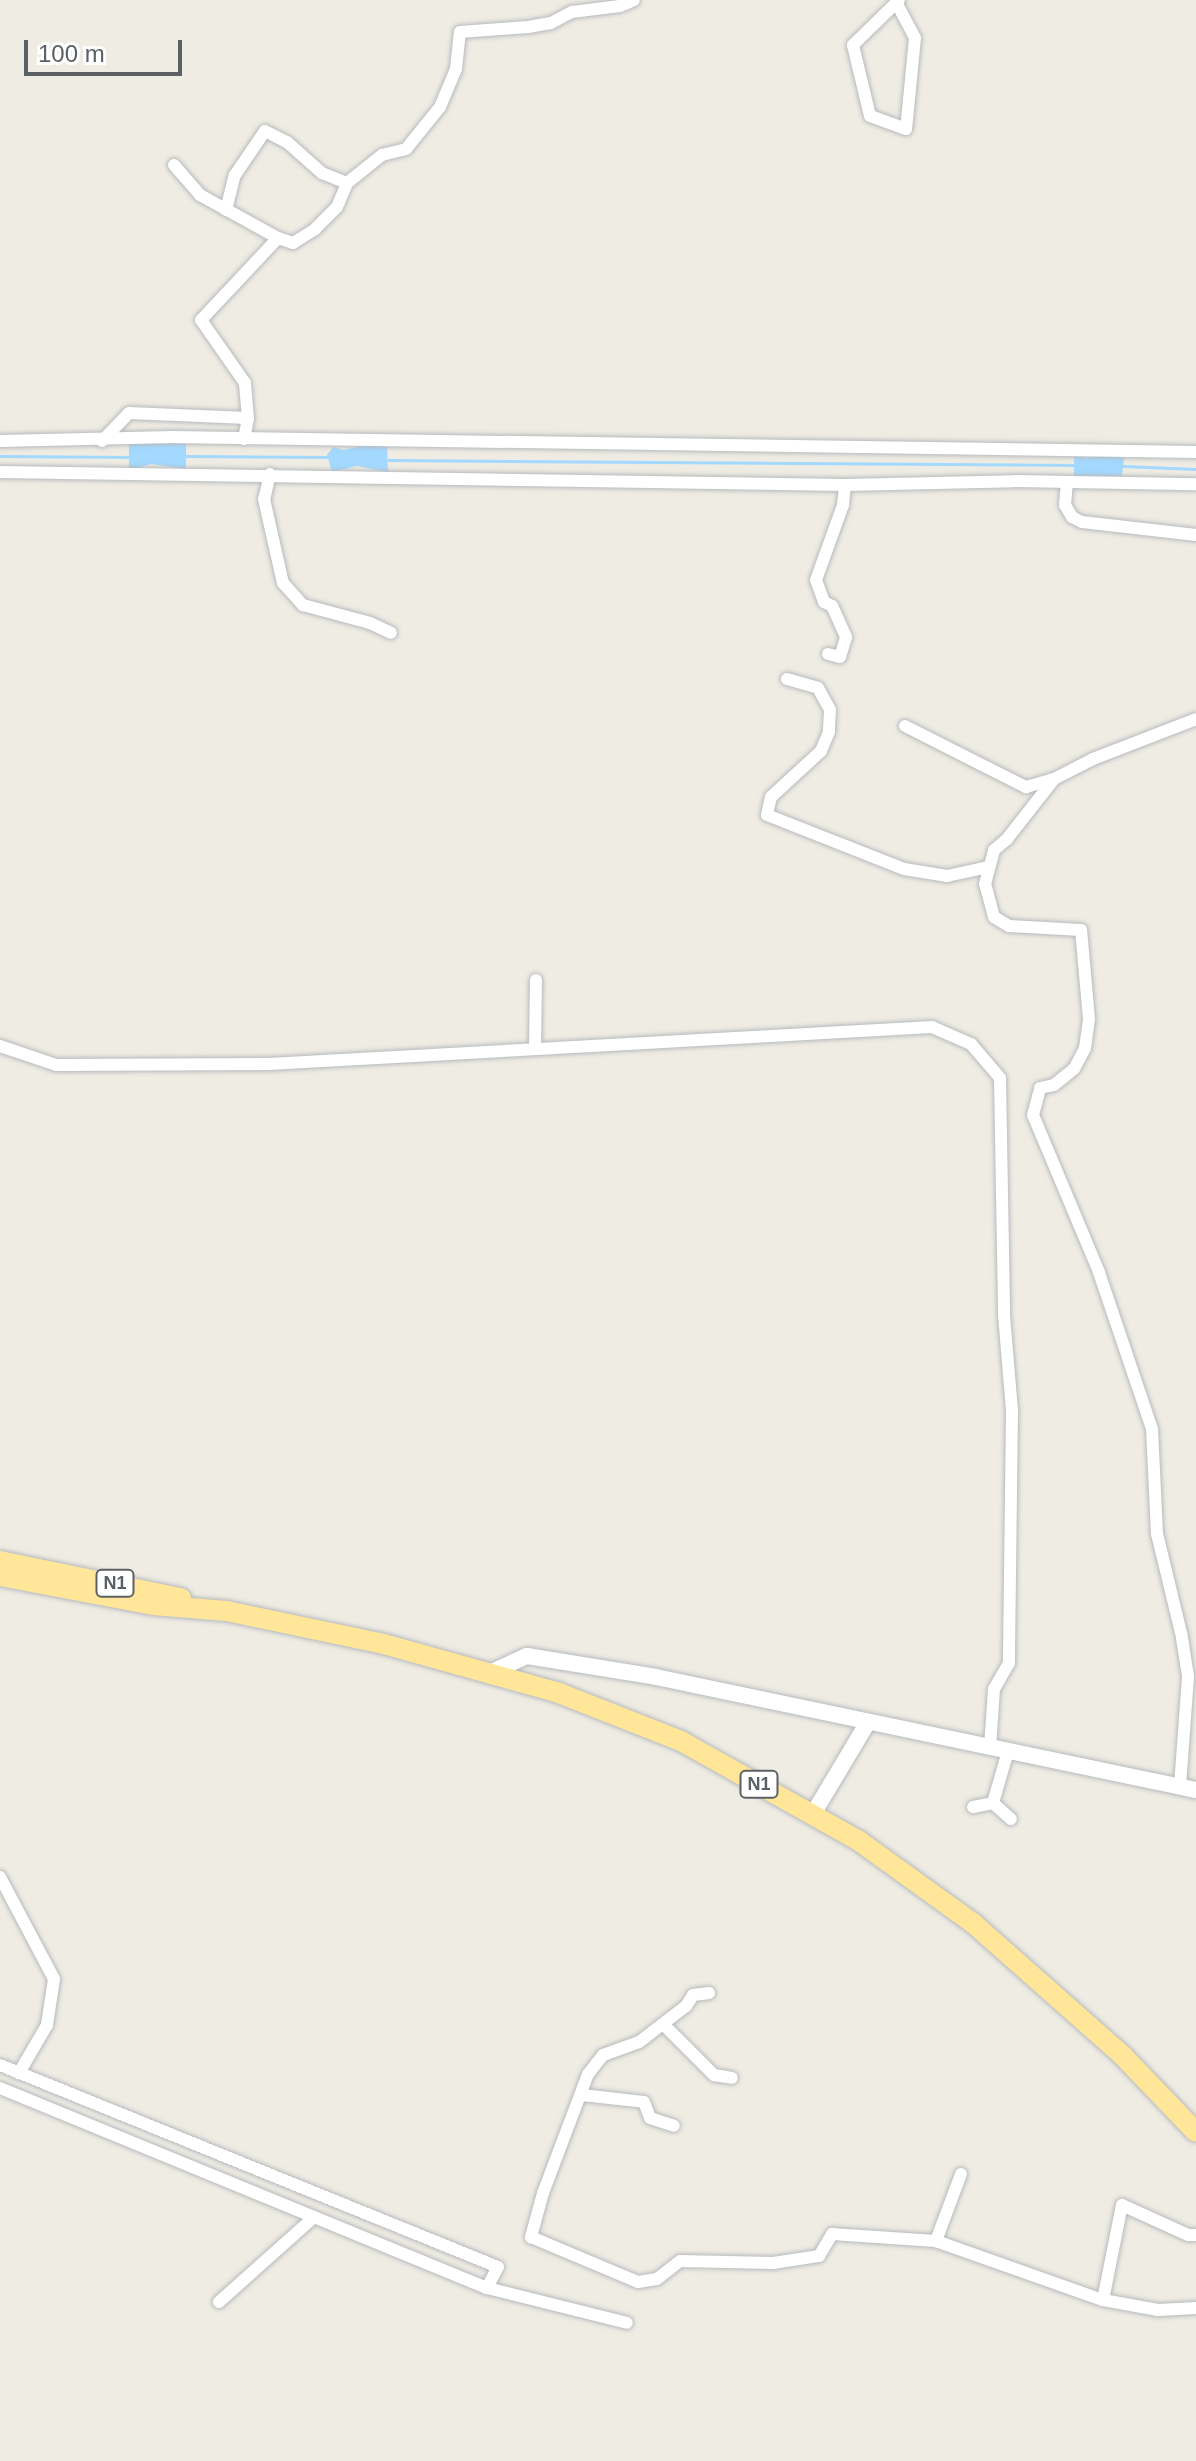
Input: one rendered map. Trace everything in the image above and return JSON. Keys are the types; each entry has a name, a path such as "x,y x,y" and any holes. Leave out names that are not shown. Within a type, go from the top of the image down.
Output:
{"highway":[{"name":"N1","path":"0,1561 156,1591 227,1611 492,1672 572,1698 681,1741 859,1841 974,1924 1123,2056 1196,2132"},
{"name":"N1","path":"0,1576 153,1605 227,1611"}],"main road":[{"path":"492,1672 527,1656 656,1677 1188,1788"},
{"path":"813,1814 868,1722"}],"street":[{"path":"174,165 200,195 278,238 293,243 315,229 337,207 347,183 382,155 406,149 440,107 456,69 460,32 551,23 572,12 620,6 634,0"},
{"path":"898,2 915,38 906,129 870,116 853,45 898,2"},
{"path":"226,210 235,175 265,131 287,142 322,173 347,183"},
{"path":"244,439 248,418 245,383 201,320 278,238"},
{"path":"102,441 129,413 248,418"},
{"path":"0,441 172,437 1196,452"},
{"path":"0,472 93,476 270,474 845,485 1196,484"},
{"path":"270,474 264,499 283,583 303,605 370,623 391,633"},
{"path":"1067,482 1065,505 1072,517 1082,522 1196,535"},
{"path":"828,654 840,657 846,637 832,606 824,602 816,580 843,505 845,485"},
{"path":"787,679 818,688 830,710 829,732 821,751 771,797 767,815 904,869 947,876 989,867"},
{"path":"905,726 1026,787 1054,779 1093,759 1196,719"},
{"path":"1054,779 1007,839 994,850 985,884 994,917 1009,926 1081,930 1089,1019 1085,1048 1074,1069 1054,1085 1040,1088 1033,1115 1099,1272 1152,1429 1157,1534 1182,1637 1188,1676 1188,1788"},
{"path":"535,1049 536,980"},
{"path":"0,1046 56,1065 269,1064 932,1027 971,1044 1000,1078 1004,1315 1012,1410 1008,1493 1009,1663 994,1689 990,1747"},
{"path":"993,1803 1008,1751"},
{"path":"973,1807 993,1803"},
{"path":"993,1803 1011,1819"},
{"path":"0,1877 54,1979 47,2025 19,2073"},
{"path":"709,1993 693,1995 664,2025 639,2042 603,2055 588,2074 543,2193 531,2237 638,2282 657,2279 680,2261 773,2263 819,2256 832,2234 936,2241 1103,2300 1158,2310 1196,2308"},
{"path":"664,2025 714,2075 732,2078"},
{"path":"0,2065 498,2267 487,2288"},
{"path":"0,2088 487,2288 627,2323"},
{"path":"582,2095 644,2102 650,2118 674,2126"},
{"path":"936,2241 961,2174"},
{"path":"1103,2300 1122,2205 1188,2235 1196,2235"},
{"path":"219,2302 314,2217"}],"water":[{"path":"129,444 186,444 186,469 151,464 129,471"},
{"path":"366,445 387,446 388,472 357,466 332,472 327,455 333,447 344,450"},
{"path":"1104,453 1124,458 1122,476 1098,476 1095,481 1074,478 1074,456 1087,458"}],"waterway":[{"path":"0,456 130,457"},
{"path":"186,456 327,457"},
{"path":"388,460 1074,465"},
{"path":"1123,466 1196,469"}]}
